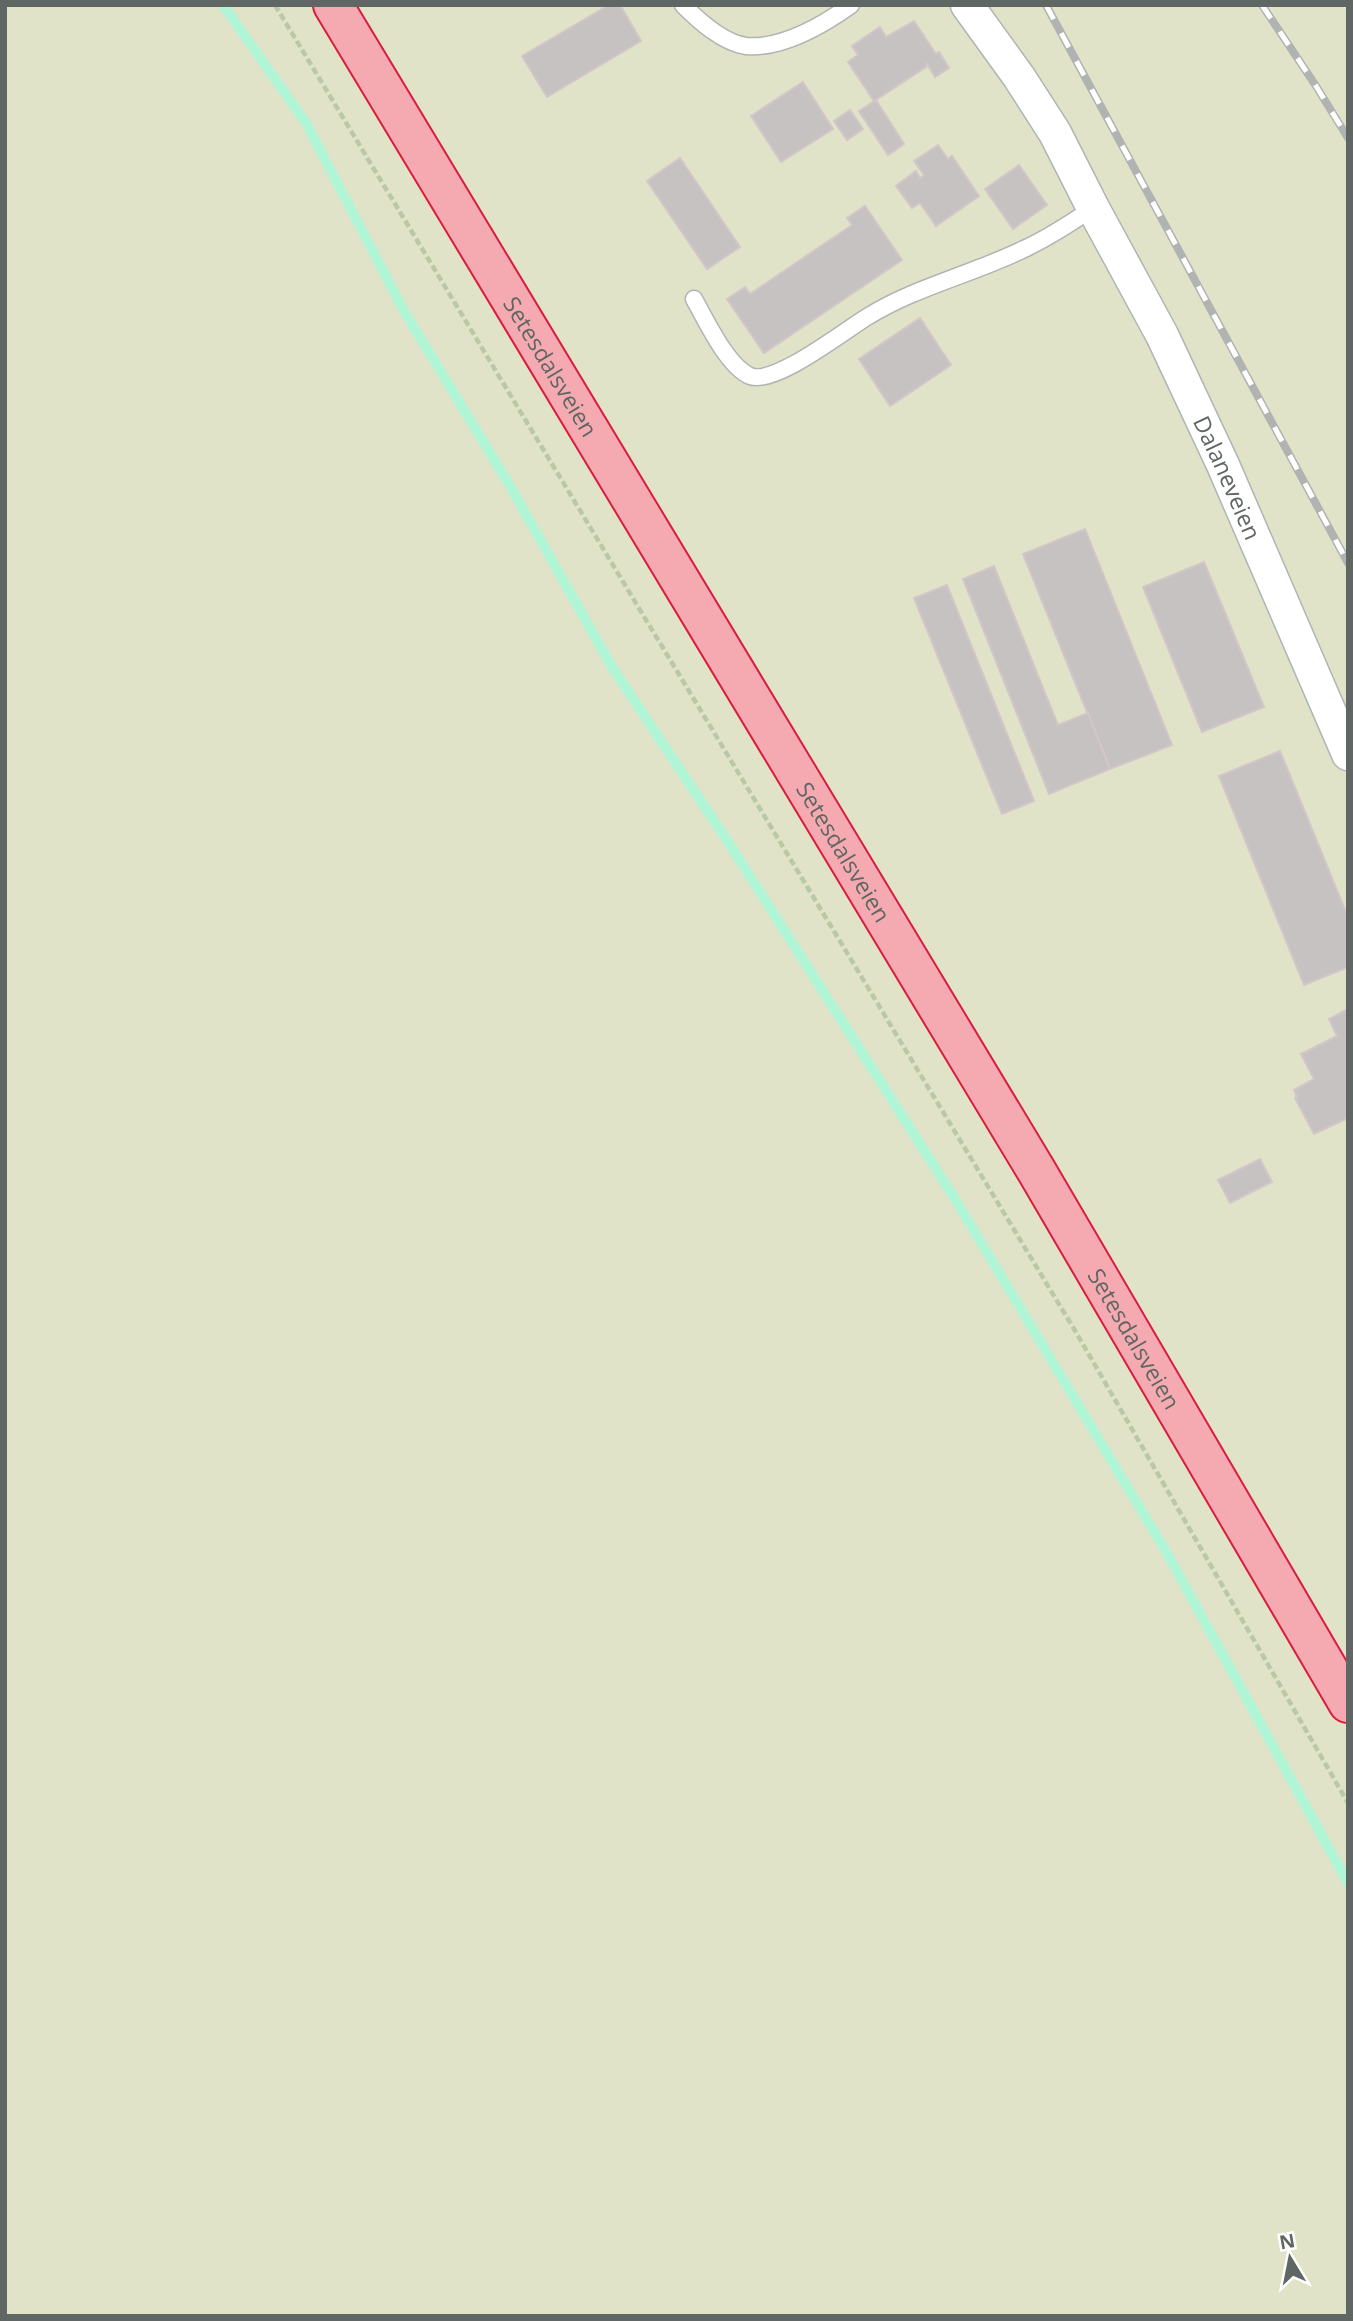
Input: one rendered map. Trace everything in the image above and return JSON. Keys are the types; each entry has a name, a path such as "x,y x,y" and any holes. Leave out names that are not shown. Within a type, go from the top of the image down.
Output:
{"highway":[{"name":"Setesdalsveien","path":"332,5 1036,1170 1348,1703"}],"street":[{"name":"Dalaneveien","path":"967,5 1055,133 1162,335 1234,490 1348,754"}],"lane":[{"path":"683,5 717,34 744,46 769,45 807,31 851,5"},
{"path":"694,299 728,358 750,376 769,376 796,363 869,316 908,296 1025,249 1093,208"}],"path":[{"path":"275,5 1077,1334 1348,1803"}],"green space":[{"path":"5,5 1348,5 1348,2316 5,2316"}],"building":[{"path":"609,5 620,5 641,41 547,97 522,56"},
{"path":"914,21 949,68 935,77 927,64 874,101 848,62 858,55 852,46 880,27 886,37"},
{"path":"803,82 833,129 781,162 751,116"},
{"path":"876,100 904,144 888,155 859,111"},
{"path":"850,110 863,129 847,140 834,121"},
{"path":"938,145 948,159 952,156 979,196 936,226 920,203 912,208 896,186 916,171 920,178 924,175 914,161"},
{"path":"680,158 740,247 707,269 647,181"},
{"path":"1019,165 1047,205 1013,229 985,189"},
{"path":"865,206 902,260 764,353 727,299 745,287 750,294 852,225 847,218"},
{"path":"920,318 951,365 890,406 859,359"},
{"path":"1085,529 1172,745 1110,769 1023,554"},
{"path":"1204,562 1264,707 1202,732 1143,587"},
{"path":"994,566 1058,725 1088,713 1110,769 1049,794 963,579"},
{"path":"947,585 1034,801 1002,814 914,598"},
{"path":"1280,751 1348,917 1348,967 1304,985 1219,776"},
{"path":"1348,1009 1348,1118 1314,1134 1295,1098 1297,1097 1294,1090 1314,1079 1301,1054 1337,1036 1329,1019"},
{"path":"1260,1159 1272,1182 1230,1203 1218,1180"}],"waterway":[{"path":"223,5 306,123 404,311 510,486 612,667 730,845 955,1199 1168,1555 1348,1883"}],"railway":[{"path":"1046,5 1348,563"},
{"path":"1262,5 1348,138"}]}
